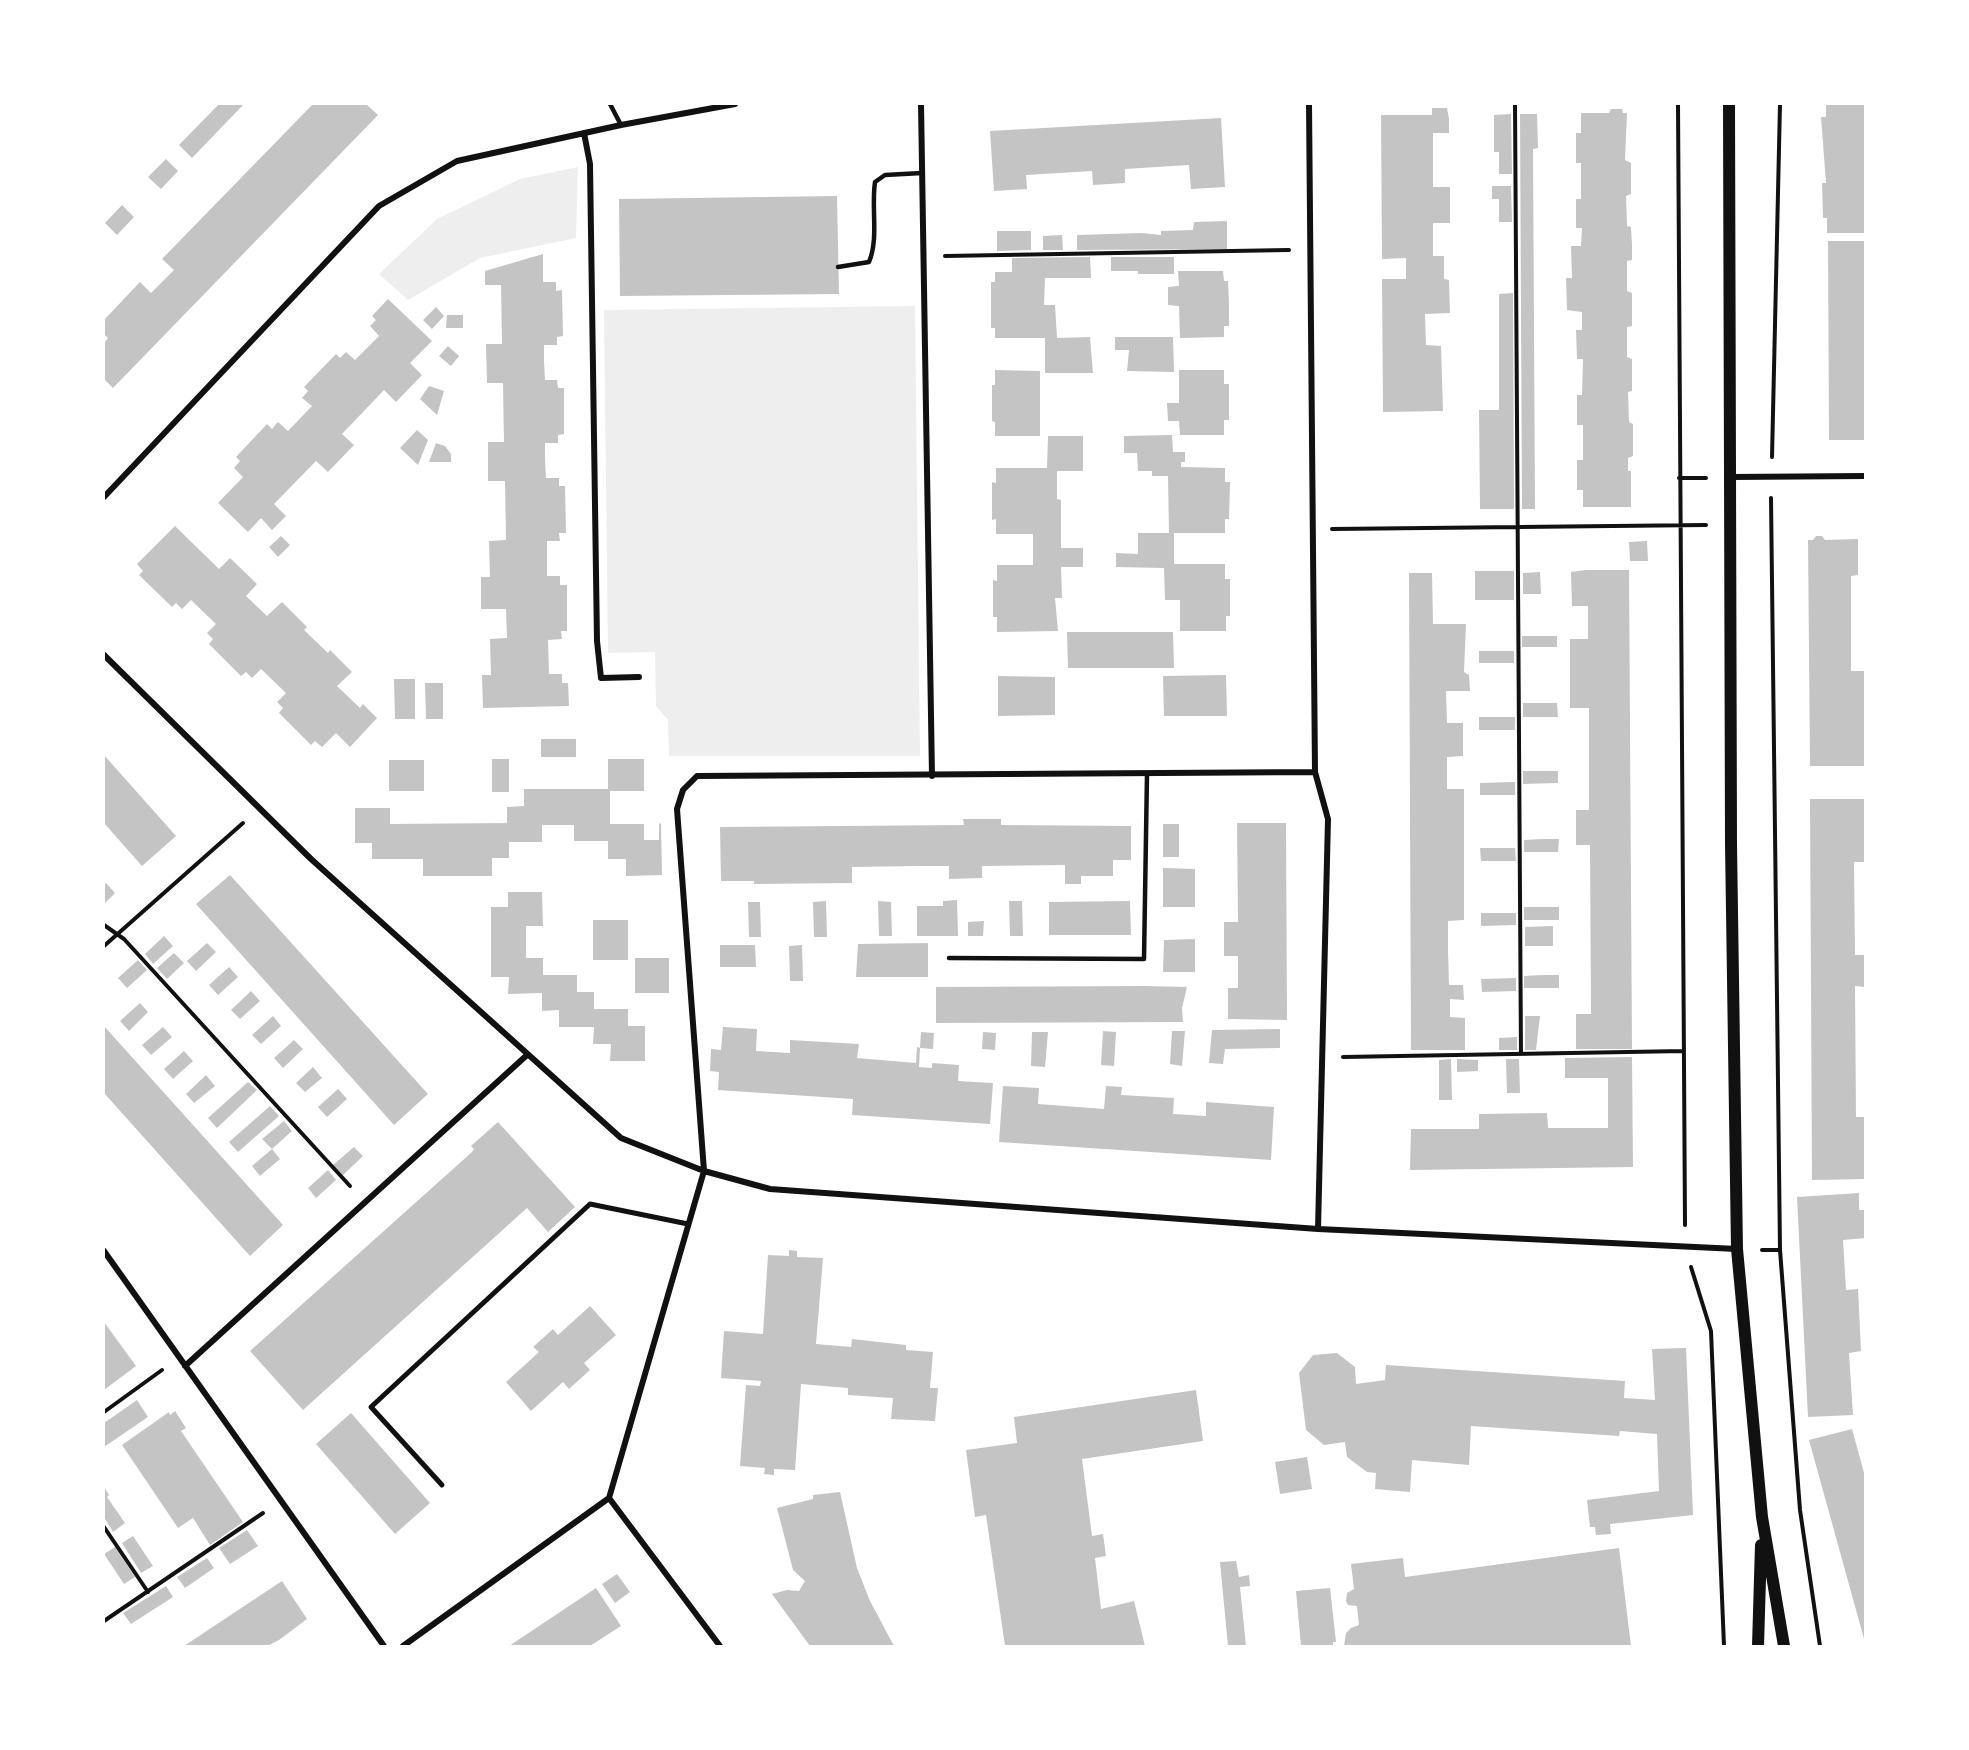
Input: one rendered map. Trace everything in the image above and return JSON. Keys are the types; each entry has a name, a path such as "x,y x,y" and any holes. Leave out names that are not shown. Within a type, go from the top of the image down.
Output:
{"main road":[{"path":"1730,104 1731,844 1737,1249 1762,1517 1784,1647"},
{"path":"1758,1647 1762,1517"}],"street":[{"path":"104,497 379,206 457,161 621,125 735,104"},
{"path":"921,104 932,776"},
{"path":"1309,104 1315,772 1328,819 1318,1229"},
{"path":"584,133 590,164 598,650 601,678 639,677"},
{"path":"1731,477 1866,476"},
{"path":"104,655 310,859 621,1138 704,1172 770,1189 1318,1229 1737,1249"},
{"path":"403,1647 609,1498 704,1172 677,809 683,790 697,776 1315,772"},
{"path":"185,1366 527,1055"},
{"path":"442,1485 371,1407 590,1204 688,1224"},
{"path":"104,1251 384,1647"},
{"path":"609,1498 720,1647"}],"lane":[{"path":"610,104 621,125"},
{"path":"838,267 869,262 874,250 872,201 875,182 885,175 922,173"},
{"path":"949,958 1144,959 1147,774"}],"path":[{"path":"1515,104 1521,1054"},
{"path":"1678,104 1685,1248 1711,1331 1724,1647"},
{"path":"1780,104 1771,477 1780,1250 1800,1510 1820,1647"},
{"path":"923,256 1311,250"},
{"path":"1313,529 1731,525"},
{"path":"104,946 259,809"},
{"path":"104,925 117,934 365,1202"},
{"path":"1322,1057 1684,1051"},
{"path":"104,1412 179,1358"},
{"path":"104,1621 281,1501"},
{"path":"104,1527 147,1592"}],"shaded area":[{"path":"578,167 576,238 480,258 408,300 379,274 437,219 520,179"},
{"path":"915,306 920,756 669,756 668,720 656,706 655,652 608,653 604,310"}],"building":[{"path":"219,104 244,104 192,158 179,145"},
{"path":"313,104 366,104 378,115 113,388 104,379 104,343 108,338 104,334 104,320 140,282 151,293 174,270 162,259"},
{"path":"1826,104 1866,104 1866,233 1827,233 1827,218 1823,218 1822,183 1826,183 1821,117 1826,117"},
{"path":"1432,108 1447,108 1449,119 1449,133 1433,133 1433,187 1450,187 1450,223 1433,223 1433,256 1444,256 1444,279 1449,280 1450,313 1425,314 1426,345 1441,346 1443,411 1383,412 1382,279 1406,279 1406,258 1382,259 1381,115 1432,115"},
{"path":"1611,109 1622,109 1623,113 1627,113 1625,160 1631,163 1631,194 1626,196 1627,226 1631,227 1632,245 1632,260 1627,261 1627,291 1632,293 1632,326 1627,327 1627,357 1632,359 1632,391 1628,392 1629,422 1633,424 1633,456 1628,458 1628,471 1631,471 1631,507 1583,507 1583,490 1577,490 1577,460 1583,460 1583,425 1577,425 1577,395 1582,395 1583,359 1577,359 1576,330 1582,330 1582,312 1567,310 1566,278 1572,278 1571,246 1581,246 1582,228 1576,228 1576,199 1581,199 1581,163 1576,163 1576,133 1581,133 1581,113 1609,113"},
{"path":"1511,114 1512,174 1499,174 1499,152 1494,152 1494,115"},
{"path":"1520,114 1537,114 1538,148 1533,149 1535,509 1522,509"},
{"path":"1221,118 1225,187 1191,189 1189,165 1125,169 1125,183 1093,185 1092,171 1026,175 1027,189 994,191 990,131"},
{"path":"166,159 178,171 161,189 148,177"},
{"path":"1492,186 1511,186 1512,222 1499,222 1499,199 1492,199"},
{"path":"837,196 839,294 620,296 619,199"},
{"path":"122,205 134,217 117,235 105,223"},
{"path":"1227,221 1227,249 1077,250 1077,235 1142,233 1161,235 1161,231 1193,230 1194,222"},
{"path":"997,231 1031,231 1031,250 997,251"},
{"path":"1062,235 1063,250 1043,250 1043,236"},
{"path":"1828,241 1866,241 1866,440 1829,440"},
{"path":"543,254 543,282 556,282 556,291 562,290 563,336 557,337 557,345 544,345 544,362 545,380 557,380 558,388 564,388 564,434 558,435 558,443 545,443 545,460 546,478 559,478 559,486 565,486 566,533 559,533 560,541 547,541 547,576 560,576 560,585 567,585 567,631 561,631 562,639 548,640 549,674 562,674 562,683 568,683 569,706 483,708 482,675 491,675 490,639 507,638 506,609 481,609 481,577 490,577 489,541 506,540 505,481 488,481 488,442 504,442 503,383 487,383 486,344 502,344 501,285 485,285 485,271"},
{"path":"1090,257 1091,278 1045,278 1044,305 1055,305 1057,338 1090,337 1093,373 1045,373 1045,338 995,338 995,328 991,328 991,282 995,282 995,272 1012,272 1012,258"},
{"path":"1111,257 1174,257 1174,274 1111,271"},
{"path":"1178,271 1223,271 1224,281 1228,281 1229,304 1229,326 1224,326 1224,337 1180,338 1179,306 1168,305 1168,287 1179,286"},
{"path":"1513,293 1514,509 1480,509 1479,410 1499,410 1499,294"},
{"path":"388,299 432,341 410,363 422,375 396,402 384,390 342,434 354,445 328,472 316,461 274,504 286,516 272,530 261,518 248,532 218,503 243,477 234,468 240,461 236,457 267,424 272,429 278,422 288,431 312,406 302,398 308,391 304,387 336,354 340,358 346,352 355,360 379,336 370,326 376,320 372,316"},
{"path":"436,307 444,316 432,329 423,320"},
{"path":"447,315 463,315 463,328 446,328"},
{"path":"1115,337 1173,337 1174,372 1127,371 1129,350 1115,350"},
{"path":"448,346 459,356 451,366 439,356"},
{"path":"995,370 1040,371 1040,436 995,436 995,422 992,421 992,385 995,385"},
{"path":"1179,370 1224,370 1224,384 1229,384 1229,420 1224,420 1224,435 1180,435 1179,421 1168,421 1167,403 1179,403"},
{"path":"429,386 444,391 437,415 420,399"},
{"path":"417,430 428,440 418,465 400,448"},
{"path":"1172,435 1173,452 1185,452 1185,462 1181,462 1181,467 1225,468 1225,482 1230,482 1229,519 1225,519 1225,533 1174,533 1174,564 1225,564 1225,579 1230,579 1230,616 1226,616 1226,631 1180,631 1180,600 1165,600 1164,568 1116,567 1116,553 1138,554 1138,533 1169,533 1168,476 1152,476 1152,471 1138,471 1137,453 1124,453 1124,436"},
{"path":"1048,436 1083,436 1083,471 1057,471 1057,499 1061,500 1061,548 1083,548 1083,567 1061,567 1062,598 1055,598 1058,631 997,632 997,617 993,617 993,580 997,581 997,565 1033,565 1033,534 996,534 996,519 992,520 992,482 996,483 996,468 1047,468"},
{"path":"436,443 445,446 451,454 451,462 429,462"},
{"path":"175,526 219,569 230,558 257,584 246,596 267,616 282,602 307,627 304,630 328,653 330,650 352,672 337,686 360,708 363,704 377,718 350,747 336,733 322,747 315,741 311,745 279,713 283,708 277,702 286,693 261,669 252,678 246,672 241,676 209,644 213,639 207,633 216,624 191,600 182,609 176,603 172,607 139,575 143,571 137,564"},
{"path":"281,536 290,545 278,557 269,547"},
{"path":"1816,536 1822,536 1825,540 1858,539 1858,575 1851,576 1851,671 1866,671 1866,766 1810,766 1808,540 1813,540"},
{"path":"1647,541 1648,561 1630,561 1629,542"},
{"path":"1629,570 1632,1049 1576,1049 1576,1014 1591,1014 1590,845 1576,845 1576,810 1589,810 1589,708 1570,708 1570,639 1588,639 1588,606 1572,606 1571,572"},
{"path":"1475,571 1514,571 1514,600 1475,600"},
{"path":"1540,572 1541,594 1523,594 1523,573"},
{"path":"1409,573 1432,573 1433,624 1466,624 1464,672 1469,675 1470,691 1446,691 1447,723 1463,723 1463,756 1447,757 1447,789 1464,789 1464,920 1448,921 1448,951 1449,985 1463,985 1464,1000 1450,999 1450,1017 1465,1018 1465,1050 1411,1050"},
{"path":"1067,632 1173,632 1174,668 1068,668"},
{"path":"1522,636 1557,636 1557,647 1522,647"},
{"path":"1479,651 1514,651 1514,663 1479,663"},
{"path":"1226,675 1227,716 1164,716 1163,676"},
{"path":"998,676 1055,677 1055,715 998,716"},
{"path":"394,679 415,679 415,719 395,719"},
{"path":"425,683 443,683 443,719 426,719"},
{"path":"1523,703 1557,703 1558,717 1523,717"},
{"path":"1479,717 1515,717 1515,730 1479,730"},
{"path":"541,739 576,739 576,757 541,757"},
{"path":"104,755 176,836 142,866 104,823"},
{"path":"492,759 509,759 509,792 492,792"},
{"path":"608,759 644,759 644,791 610,791 610,824 644,824 644,840 659,840 659,823 661,824 662,875 626,876 626,859 608,859 608,841 574,841 574,825 542,825 542,842 509,842 509,858 492,858 492,876 423,876 423,859 372,859 372,843 355,843 355,808 390,808 390,824 507,823 507,807 524,806 524,789 608,789"},
{"path":"389,760 424,760 424,791 389,791"},
{"path":"1523,771 1558,771 1558,783 1523,784"},
{"path":"1515,782 1515,795 1480,795 1480,783"},
{"path":"1810,799 1866,799 1866,862 1854,862 1855,955 1866,955 1866,987 1855,986 1856,1117 1866,1117 1866,1179 1812,1180"},
{"path":"963,819 1001,819 1001,825 1131,826 1131,860 1113,860 1113,876 1081,876 1081,884 1065,884 1065,865 982,866 982,878 949,879 949,866 918,866 852,867 852,883 754,884 754,881 721,881 720,827 964,825"},
{"path":"1237,823 1286,823 1287,1020 1228,1019 1228,988 1238,988 1238,956 1224,956 1224,922 1238,922"},
{"path":"1163,824 1179,824 1179,857 1163,857"},
{"path":"1559,839 1558,852 1524,852 1524,840"},
{"path":"1480,848 1515,848 1516,861 1481,861"},
{"path":"1163,868 1195,869 1195,907 1163,907"},
{"path":"230,875 428,1094 394,1125 196,904"},
{"path":"106,883 115,893 104,904 104,886"},
{"path":"508,892 542,892 543,926 526,926 526,958 543,958 543,975 577,975 577,992 594,992 594,1009 628,1009 628,1026 645,1026 645,1061 610,1061 611,1044 593,1044 594,1027 559,1027 559,1010 542,1011 542,993 508,994 509,977 491,977 491,907 508,907"},
{"path":"957,900 958,936 917,936 917,906 943,906 943,901"},
{"path":"826,901 827,937 814,937 813,902"},
{"path":"878,901 891,902 892,936 879,936"},
{"path":"1009,901 1022,901 1023,936 1010,936"},
{"path":"1130,901 1131,935 1049,935 1049,902"},
{"path":"748,902 760,902 761,937 749,937"},
{"path":"1524,907 1559,907 1559,920 1524,920"},
{"path":"1481,913 1516,913 1516,925 1481,926"},
{"path":"593,920 628,920 628,960 593,960"},
{"path":"984,921 983,936 968,936 968,922"},
{"path":"1553,926 1553,946 1525,946 1525,927"},
{"path":"164,936 173,946 153,964 145,954"},
{"path":"1195,939 1195,972 1163,972 1164,940"},
{"path":"207,943 216,952 196,971 187,961"},
{"path":"928,943 928,977 856,977 858,944"},
{"path":"720,945 755,945 756,967 720,967"},
{"path":"802,945 803,981 790,981 789,946"},
{"path":"174,953 184,963 167,979 157,968"},
{"path":"635,958 669,958 669,993 635,993"},
{"path":"138,960 147,970 127,988 118,978"},
{"path":"229,967 238,977 218,995 209,985"},
{"path":"1559,975 1559,988 1524,988 1524,976"},
{"path":"1516,978 1516,991 1482,992 1481,979"},
{"path":"936,987 1187,987 1182,1008 1183,1022 936,1023"},
{"path":"251,991 260,1001 240,1019 231,1010"},
{"path":"140,1003 148,1012 129,1031 120,1021"},
{"path":"273,1016 281,1026 261,1044 252,1035"},
{"path":"1525,1016 1540,1016 1536,1050 1525,1050"},
{"path":"104,1026 283,1225 250,1256 104,1093"},
{"path":"163,1027 172,1037 151,1055 142,1045"},
{"path":"723,1027 757,1029 756,1051 790,1053 790,1040 859,1044 857,1058 916,1063 917,1047 920,1048 919,1067 932,1068 932,1063 959,1065 958,1081 993,1083 990,1124 852,1115 853,1099 718,1090 719,1072 710,1071 711,1049 721,1050"},
{"path":"1280,1029 1280,1048 1225,1049 1223,1064 1209,1063 1212,1030"},
{"path":"1103,1031 1116,1032 1114,1066 1101,1065"},
{"path":"1172,1031 1185,1031 1182,1066 1170,1064"},
{"path":"921,1032 934,1033 933,1049 920,1048"},
{"path":"983,1032 996,1033 995,1050 982,1049"},
{"path":"1032,1032 1048,1032 1045,1067 1031,1066"},
{"path":"1517,1037 1517,1050 1499,1050 1499,1038"},
{"path":"294,1040 303,1049 283,1068 274,1058"},
{"path":"184,1051 193,1061 173,1079 164,1069"},
{"path":"1632,1057 1633,1167 1410,1170 1411,1129 1479,1129 1479,1114 1547,1113 1548,1128 1608,1128 1608,1078 1565,1078 1565,1058"},
{"path":"1451,1059 1452,1100 1439,1100 1439,1060"},
{"path":"1457,1059 1478,1060 1478,1071 1457,1072"},
{"path":"1506,1059 1519,1059 1520,1093 1507,1093"},
{"path":"313,1067 322,1078 305,1092 296,1083"},
{"path":"206,1075 215,1086 194,1103 186,1094"},
{"path":"248,1082 257,1090 217,1128 208,1118"},
{"path":"1003,1086 1039,1088 1038,1104 1104,1109 1106,1086 1122,1087 1121,1095 1174,1098 1173,1114 1206,1116 1206,1102 1274,1107 1271,1160 999,1142"},
{"path":"338,1089 347,1099 327,1117 318,1107"},
{"path":"270,1106 279,1116 238,1152 229,1142"},
{"path":"284,1121 292,1131 272,1149 262,1139"},
{"path":"498,1122 575,1207 548,1232 527,1208 303,1410 250,1351 472,1152 474,1149 471,1146"},
{"path":"354,1147 363,1156 343,1175 333,1165"},
{"path":"272,1149 280,1159 260,1176 252,1166"},
{"path":"328,1170 336,1180 316,1198 308,1188"},
{"path":"1859,1193 1859,1210 1866,1210 1866,1238 1843,1240 1846,1290 1858,1289 1861,1351 1849,1353 1853,1415 1808,1417 1797,1197"},
{"path":"789,1250 797,1251 797,1257 823,1258 816,1344 851,1347 852,1339 906,1345 906,1350 933,1352 930,1388 938,1388 935,1421 891,1419 893,1398 848,1395 848,1388 801,1384 795,1470 774,1469 774,1475 764,1474 765,1468 740,1466 746,1385 760,1386 761,1381 721,1378 724,1331 763,1334 768,1255 789,1256"},
{"path":"590,1306 616,1335 584,1363 590,1370 569,1389 563,1382 531,1411 506,1382 539,1352 533,1347 553,1329 558,1335"},
{"path":"104,1322 136,1366 104,1390"},
{"path":"1686,1348 1693,1515 1610,1524 1611,1534 1596,1535 1595,1527 1590,1527 1587,1500 1659,1491 1657,1434 1620,1431 1619,1436 1471,1426 1469,1465 1412,1460 1410,1492 1375,1489 1376,1473 1367,1472 1347,1457 1345,1442 1324,1445 1306,1430 1299,1373 1313,1355 1337,1353 1355,1367 1356,1384 1385,1380 1386,1365 1625,1381 1624,1398 1655,1400 1652,1349"},
{"path":"1196,1390 1203,1441 1082,1459 1092,1536 1103,1534 1106,1556 1095,1558 1101,1609 1134,1601 1145,1646 1005,1646 986,1515 975,1517 966,1450 1017,1443 1014,1417"},
{"path":"137,1400 148,1417 104,1447 104,1423"},
{"path":"175,1411 186,1428 181,1431 243,1522 210,1545 193,1518 178,1528 122,1445 169,1412 170,1415"},
{"path":"351,1413 430,1503 395,1534 316,1444"},
{"path":"1852,1429 1866,1480 1866,1646 1809,1440"},
{"path":"1307,1457 1312,1489 1280,1494 1275,1462"},
{"path":"104,1487 109,1495 107,1497 125,1523 113,1532 104,1517"},
{"path":"840,1492 857,1568 870,1601 894,1646 810,1646 772,1594 787,1590 799,1591 805,1581 793,1570 777,1508 813,1499 813,1495"},
{"path":"247,1530 258,1546 230,1564 219,1548"},
{"path":"133,1536 153,1566 141,1573 122,1543"},
{"path":"115,1547 135,1577 124,1584 104,1554"},
{"path":"1619,1548 1631,1646 1344,1646 1346,1633 1359,1625 1357,1606 1348,1605 1346,1601 1347,1593 1354,1589 1351,1564 1403,1558 1405,1577"},
{"path":"207,1558 214,1568 185,1588 177,1577"},
{"path":"1236,1561 1239,1577 1249,1575 1250,1586 1240,1587 1246,1646 1228,1646 1220,1562"},
{"path":"617,1574 630,1592 615,1603 602,1584"},
{"path":"282,1581 307,1619 279,1640 267,1646 184,1646"},
{"path":"166,1586 173,1597 131,1624 123,1613"},
{"path":"596,1588 621,1626 590,1646 509,1646"},
{"path":"1330,1588 1336,1642 1333,1642 1333,1646 1301,1646 1296,1591"}]}
